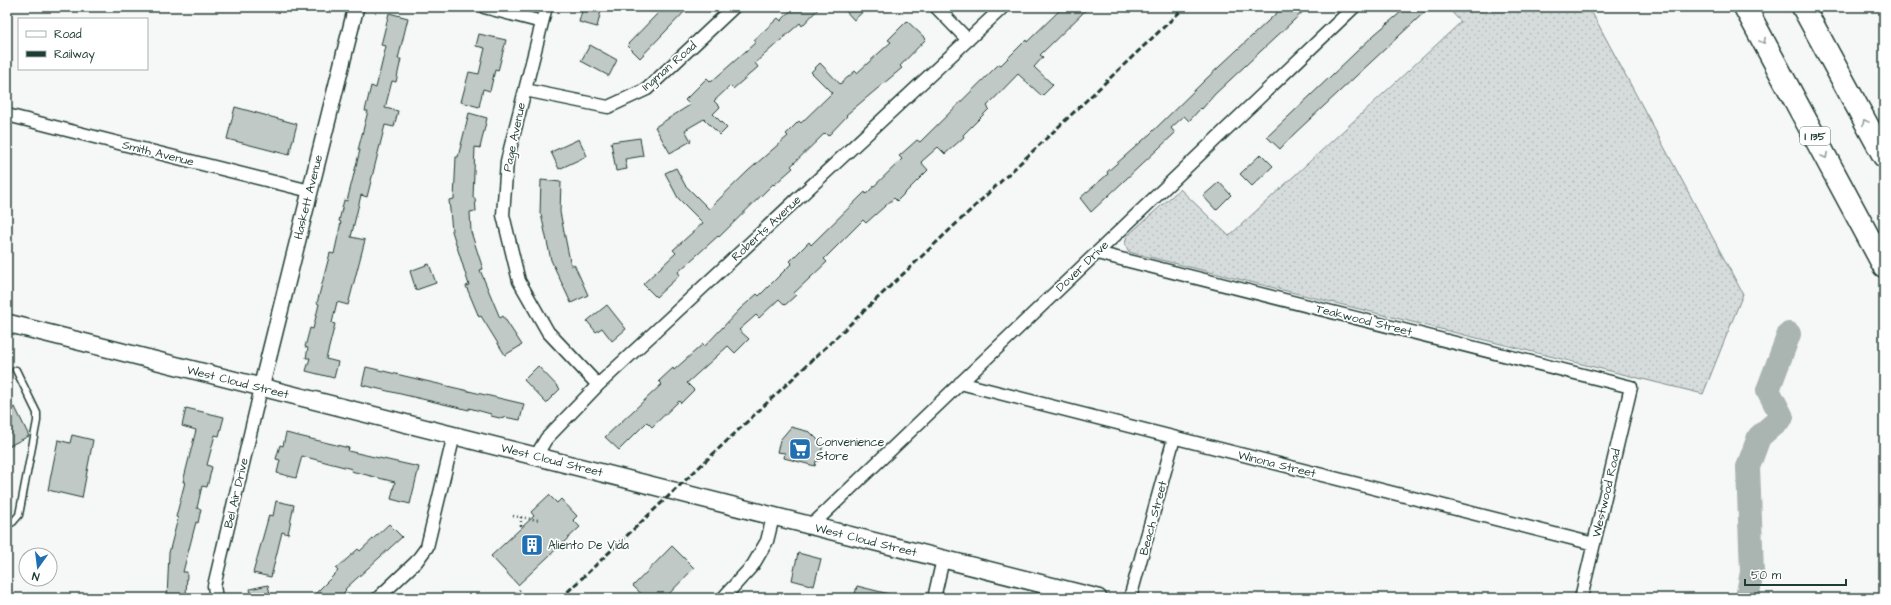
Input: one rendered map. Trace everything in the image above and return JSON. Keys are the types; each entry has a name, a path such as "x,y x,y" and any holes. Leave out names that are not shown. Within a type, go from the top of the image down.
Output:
{"highway":[{"name":"I 135","path":"1745,7 1884,266"},
{"path":"1803,7 1884,156"}],"main road":[{"name":"West Cloud Street","path":"7,323 1098,598"}],"street":[{"name":"Haskett Avenue","path":"261,388 356,7"},
{"path":"484,7 542,22"},
{"name":"Page Avenue","path":"546,7 507,161 503,215 519,281 548,332 598,385"},
{"name":"Ingman Road","path":"525,90 608,107 647,89 734,7"},
{"path":"936,7 968,40"},
{"name":"Roberts Avenue","path":"536,456 546,439 598,385 1003,7"},
{"name":"Dover Drive","path":"811,526 1354,7"},
{"name":"Smith Avenue","path":"7,115 310,191"},
{"name":"Teakwood Street","path":"1096,253 1631,387"},
{"name":"Winona Street","path":"960,383 1594,544"},
{"name":"Westwood Road","path":"1581,598 1631,387"},
{"name":"Bel Air Drive","path":"216,598 214,586 261,388"},
{"path":"378,598 416,562 427,547 454,435"},
{"name":"Beach Street","path":"1130,598 1174,438"},
{"path":"722,598 753,565 767,541 773,517"},
{"path":"934,598 943,559"}],"lane":[{"path":"7,525 14,522 19,515 38,421 37,413 16,370"}],"path":[{"path":"513,516 538,520"},
{"path":"521,517 521,528"},
{"path":"516,593 521,589"}],"shaded area":[{"path":"1447,7 1589,7 1743,294 1703,394 1129,252 1125,244 1127,236 1180,189 1229,236 1461,22"}],"building":[{"path":"583,7 602,7 597,27 579,22"},
{"path":"651,7 689,7 640,58 627,45 658,13"},
{"path":"794,7 820,7 802,26 800,23 755,63 758,67 733,89 730,86 714,101 720,107 713,114 727,128 720,135 704,119 685,130 691,141 670,153 655,127 690,105 685,100 707,78 711,82 756,42 754,40 778,18 781,21"},
{"path":"842,7 868,7 854,20"},
{"path":"1063,7 1089,7 1040,55 1043,57 1034,67 1053,85 1042,96 1018,74 987,106 989,109 963,135 964,137 945,154 938,147 921,162 928,170 897,201 894,198 866,223 863,220 824,259 827,262 794,293 796,295 785,305 779,299 759,318 756,315 739,330 749,339 735,353 728,346 687,383 694,390 681,403 679,401 652,427 647,422 619,450 605,437 662,384 659,381 673,368 674,370 703,344 705,346 740,309 757,294 759,296 792,263 790,261 809,242 811,245 865,192 866,194 902,159 899,156 917,140 920,142 999,64 1001,65 1026,40 1027,42"},
{"path":"1283,7 1308,7 1215,94 1189,121 1184,116 1171,128 1175,133 1091,212 1080,198 1108,174 1107,172 1150,134"},
{"path":"1407,7 1430,7 1294,134 1280,149 1267,137 1375,34"},
{"path":"389,13 408,18 398,59 401,59 396,82 392,81 385,108 398,111 394,127 385,125 367,197 361,195 351,237 365,240 348,305 337,302 332,323 335,324 326,359 338,362 334,378 306,371 310,358 306,358 308,348 305,347 310,328 313,329 319,304 317,303 330,253 334,254 344,200 347,201 360,150 358,150 368,111 365,111 371,86 376,88 386,46 381,45"},
{"path":"907,21 926,39 900,66 902,68 846,115 847,116 828,136 825,133 791,166 793,168 774,185 773,184 719,237 718,236 678,272 680,275 656,297 643,284 676,253 673,250 703,223 678,198 665,173 676,168 685,185 709,209 748,171 788,136 786,134 799,121 801,123 832,93 811,72 820,63 840,84 855,71 857,73 891,42 888,40"},
{"path":"479,34 506,40 498,71 495,70 490,91 483,89 479,107 461,102 469,72 479,74 485,48 476,46"},
{"path":"590,45 617,60 609,76 581,61"},
{"path":"235,107 297,124 289,155 227,139"},
{"path":"469,113 487,118 480,148 475,147 473,198 475,198 476,211 470,212 471,232 483,269 480,270 500,318 503,316 522,345 505,355 481,316 479,317 466,286 469,285 452,231 449,200 454,199 456,157 458,157"},
{"path":"640,138 643,156 625,159 627,169 616,171 611,142"},
{"path":"579,139 587,156 559,169 551,152"},
{"path":"1261,154 1273,166 1252,186 1240,174"},
{"path":"541,180 561,182 560,212 571,266 574,264 588,295 571,303 551,260 540,214"},
{"path":"1219,182 1231,195 1216,210 1203,196"},
{"path":"429,264 436,283 416,290 410,271"},
{"path":"607,305 626,329 612,341 602,328 596,332 587,321"},
{"path":"538,366 560,389 546,403 524,380"},
{"path":"366,367 524,404 520,420 504,417 504,419 469,408 469,410 362,385"},
{"path":"15,407 29,436 7,447 7,411"},
{"path":"186,408 224,417 219,436 215,435 207,465 212,467 207,487 202,486 197,508 201,509 198,523 196,522 183,572 187,572 186,598 167,598 169,553 178,518 176,517 185,482 183,482 196,430 182,426"},
{"name":"Convenience Store","path":"791,427 810,432 823,445 819,461 816,461 815,466 784,458 785,453 777,452 780,440"},
{"path":"286,433 349,448 348,451 419,467 410,504 391,499 395,482 351,471 352,469 302,456 296,478 277,473 280,460 276,459 280,445 283,446"},
{"path":"72,435 93,440 82,498 48,490 58,440 70,443"},
{"name":"Aliento De Vida","path":"549,495 557,503 561,499 577,516 573,520 580,527 518,585 491,556 534,516 531,512"},
{"path":"276,501 294,505 288,534 282,532 271,577 253,573 269,515 273,516"},
{"path":"389,524 402,537 345,589 346,590 339,598 311,598 338,571 336,569 358,549 360,551"},
{"path":"672,546 694,568 665,598 646,598 633,586"},
{"path":"798,553 821,559 814,586 792,580"},
{"path":"268,585 271,598 252,598 250,589"},
{"path":"857,586 889,594 888,598 854,598"}],"waterway":[{"path":"1747,598 1752,572 1748,467 1759,437 1782,417 1768,390 1789,334"}],"railway":[{"path":"561,598 1185,7"}],"place":[{"name":"Convenience Store","path":"800,449"},
{"name":"Aliento De Vida","path":"532,545"}]}
